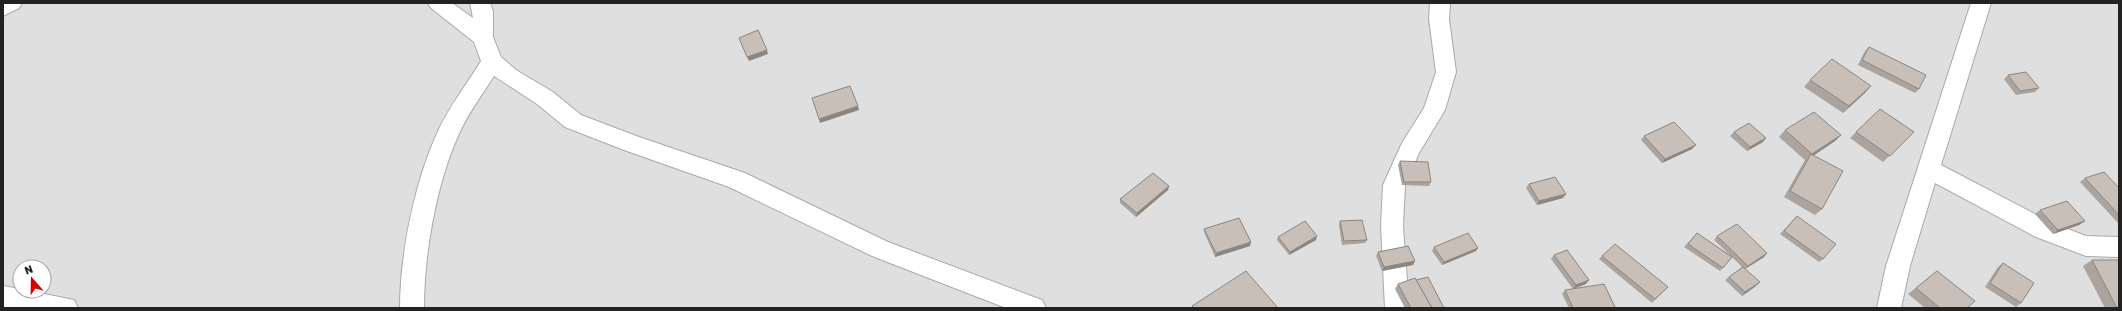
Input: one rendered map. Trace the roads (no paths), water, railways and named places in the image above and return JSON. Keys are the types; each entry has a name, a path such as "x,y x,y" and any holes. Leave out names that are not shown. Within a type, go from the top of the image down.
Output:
{"street":[{"path":"3,8 12,3"},
{"path":"438,3 483,37"},
{"path":"480,3 483,11 483,37 492,62 509,76 545,98 573,121 632,144 737,180 880,249 1034,308"},
{"path":"1397,308 1392,226 1394,185 1410,149 1434,110 1446,72 1439,19 1440,3"},
{"path":"1889,308 1898,266 1981,3"},
{"path":"412,308 412,274 430,183 448,132 492,62"},
{"path":"1929,169 2044,230 2086,246 2119,247"},
{"path":"3,297 66,308"}]}
